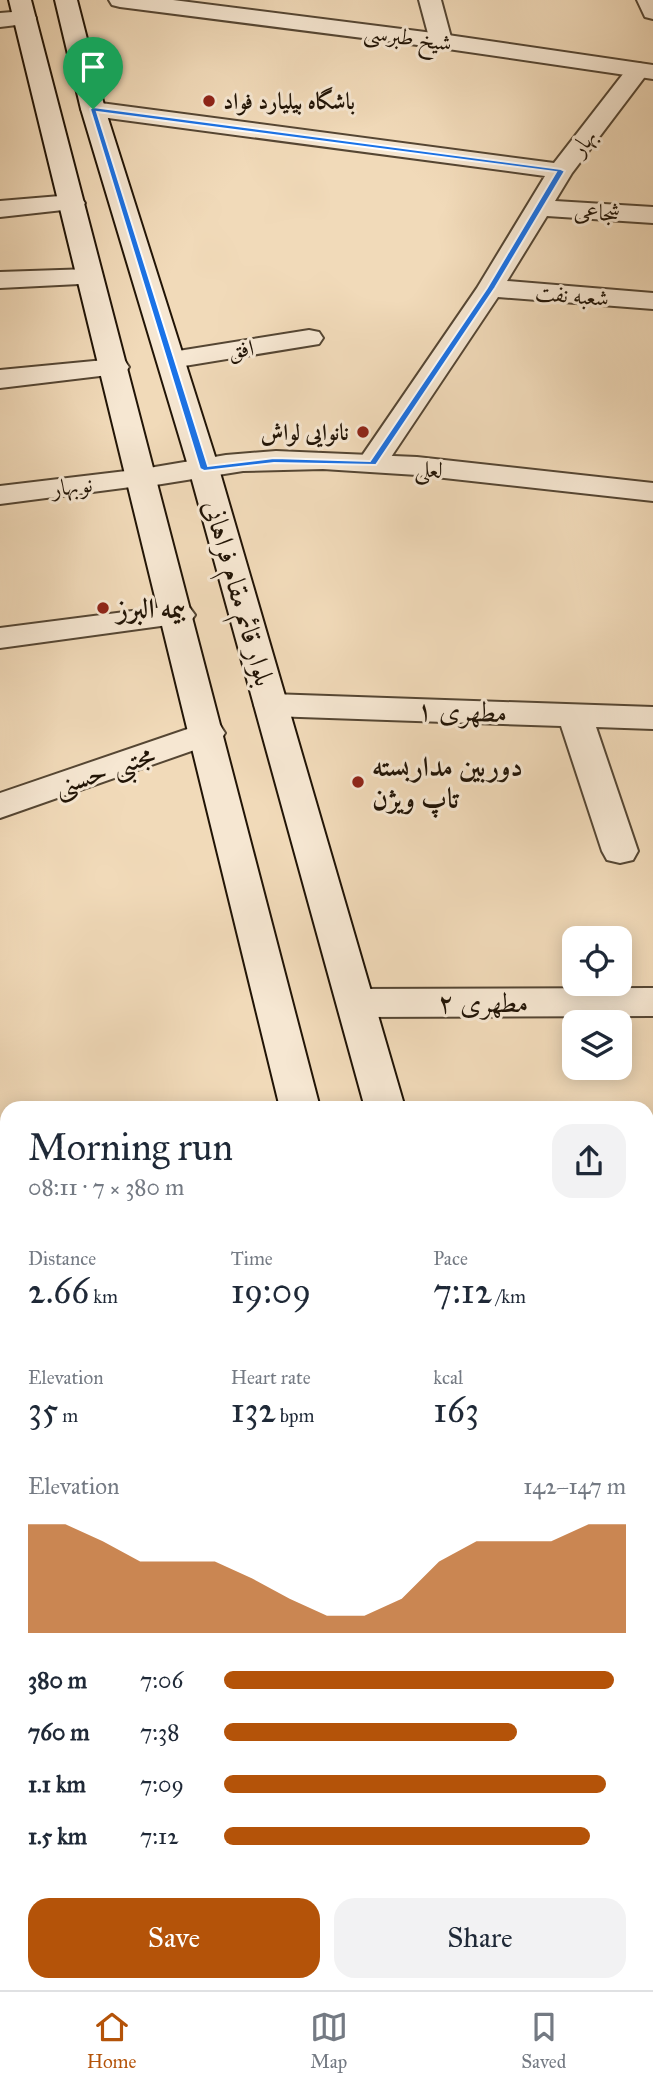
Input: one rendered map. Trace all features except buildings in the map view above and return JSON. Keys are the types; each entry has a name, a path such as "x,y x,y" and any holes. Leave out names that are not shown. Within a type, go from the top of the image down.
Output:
{"street":[{"name":"بلوار قائم مقام فراهانی","path":"66,0 93,109 204,469 383,1101"},
{"name":"شیخ طبرسی","path":"120,0 441,41 645,71"},
{"path":"430,0 441,41"},
{"path":"648,0 653,12"},
{"path":"15,13 72,203 180,615 298,1101"},
{"name":"بهار","path":"372,463 491,288 561,171 645,71"},
{"path":"93,109 561,171"},
{"path":"0,209 72,203"},
{"name":"شجاعی","path":"540,208 653,215"},
{"path":"0,280 90,277"},
{"name":"شعبه نفت","path":"491,288 653,301"},
{"name":"افق","path":"172,360 309,338"},
{"path":"0,379 115,367"},
{"name":"لعلی","path":"204,469 274,460 372,463 653,492"},
{"name":"نوبهار","path":"0,495 204,469"},
{"path":"0,638 180,615"},
{"name":"مطهری ۱","path":"271,705 653,718"},
{"path":"575,715 620,851"},
{"name":"مجتبی حسنی","path":"0,806 208,733"},
{"name":"مطهری ۲","path":"356,1003 653,1002"}],"place":[{"name":"باشگاه بیلیارد فواد","path":"209,101"},
{"name":"نانوایی لواش","path":"363,432"},
{"name":"بیمه البرز","path":"103,608"},
{"name":"دوربین مداربسته تاپ ویژن","path":"358,782"}],"route":[{"path":"93,109 561,171 491,288 372,463 274,460 204,469 93,109"}]}
